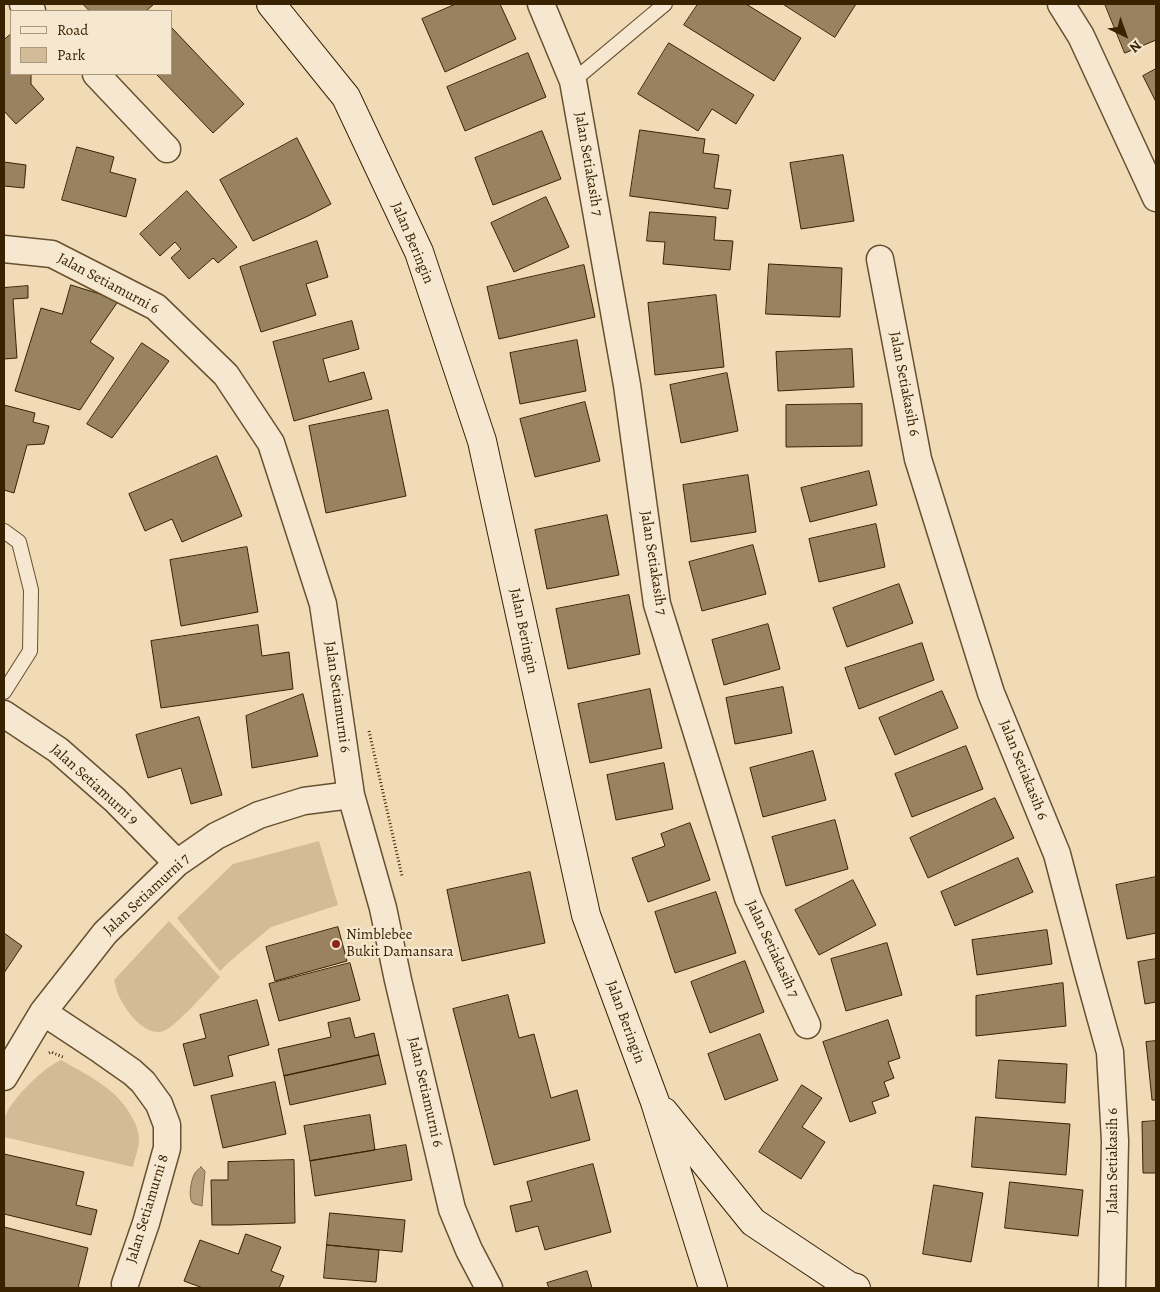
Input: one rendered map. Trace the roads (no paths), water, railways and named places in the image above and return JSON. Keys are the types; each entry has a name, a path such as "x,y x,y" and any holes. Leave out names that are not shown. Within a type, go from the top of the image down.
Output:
{"street":[{"name":"Jalan Beringin","path":"271,4 346,97 419,252 482,441 586,915 655,1102 713,1288"},
{"name":"Jalan Setiakasih 7","path":"541,4 573,82 626,385 657,604 748,898 807,1025"},
{"path":"1060,4 1080,36 1156,198"},
{"path":"97,75 167,149"},
{"name":"Jalan Setiamurni 6","path":"4,249 52,254 156,307 226,375 270,443 323,604 351,795 383,908 452,1209 485,1287"},
{"name":"Jalan Setiakasih 6","path":"880,259 918,459 991,693 1057,854 1086,969 1110,1052 1116,1141 1112,1288"},
{"name":"Jalan Setiamurni 9","path":"4,714 58,750 115,800 177,863"},
{"name":"Jalan Setiamurni 7","path":"4,1077 43,1012 105,933 177,863 216,836 259,815 304,801 351,795"},
{"name":"Jalan Setiamurni 8","path":"43,1012 132,1072 143,1082 159,1104 167,1125 167,1148 146,1223 125,1284"},
{"path":"655,1102 753,1222 849,1286 856,1288"}],"lane":[{"path":"573,82 665,4"},
{"path":"4,531 19,542 31,590 30,651 4,692"}],"place":[{"name":"Nimblebee Bukit Damansara","path":"336,944"}]}
